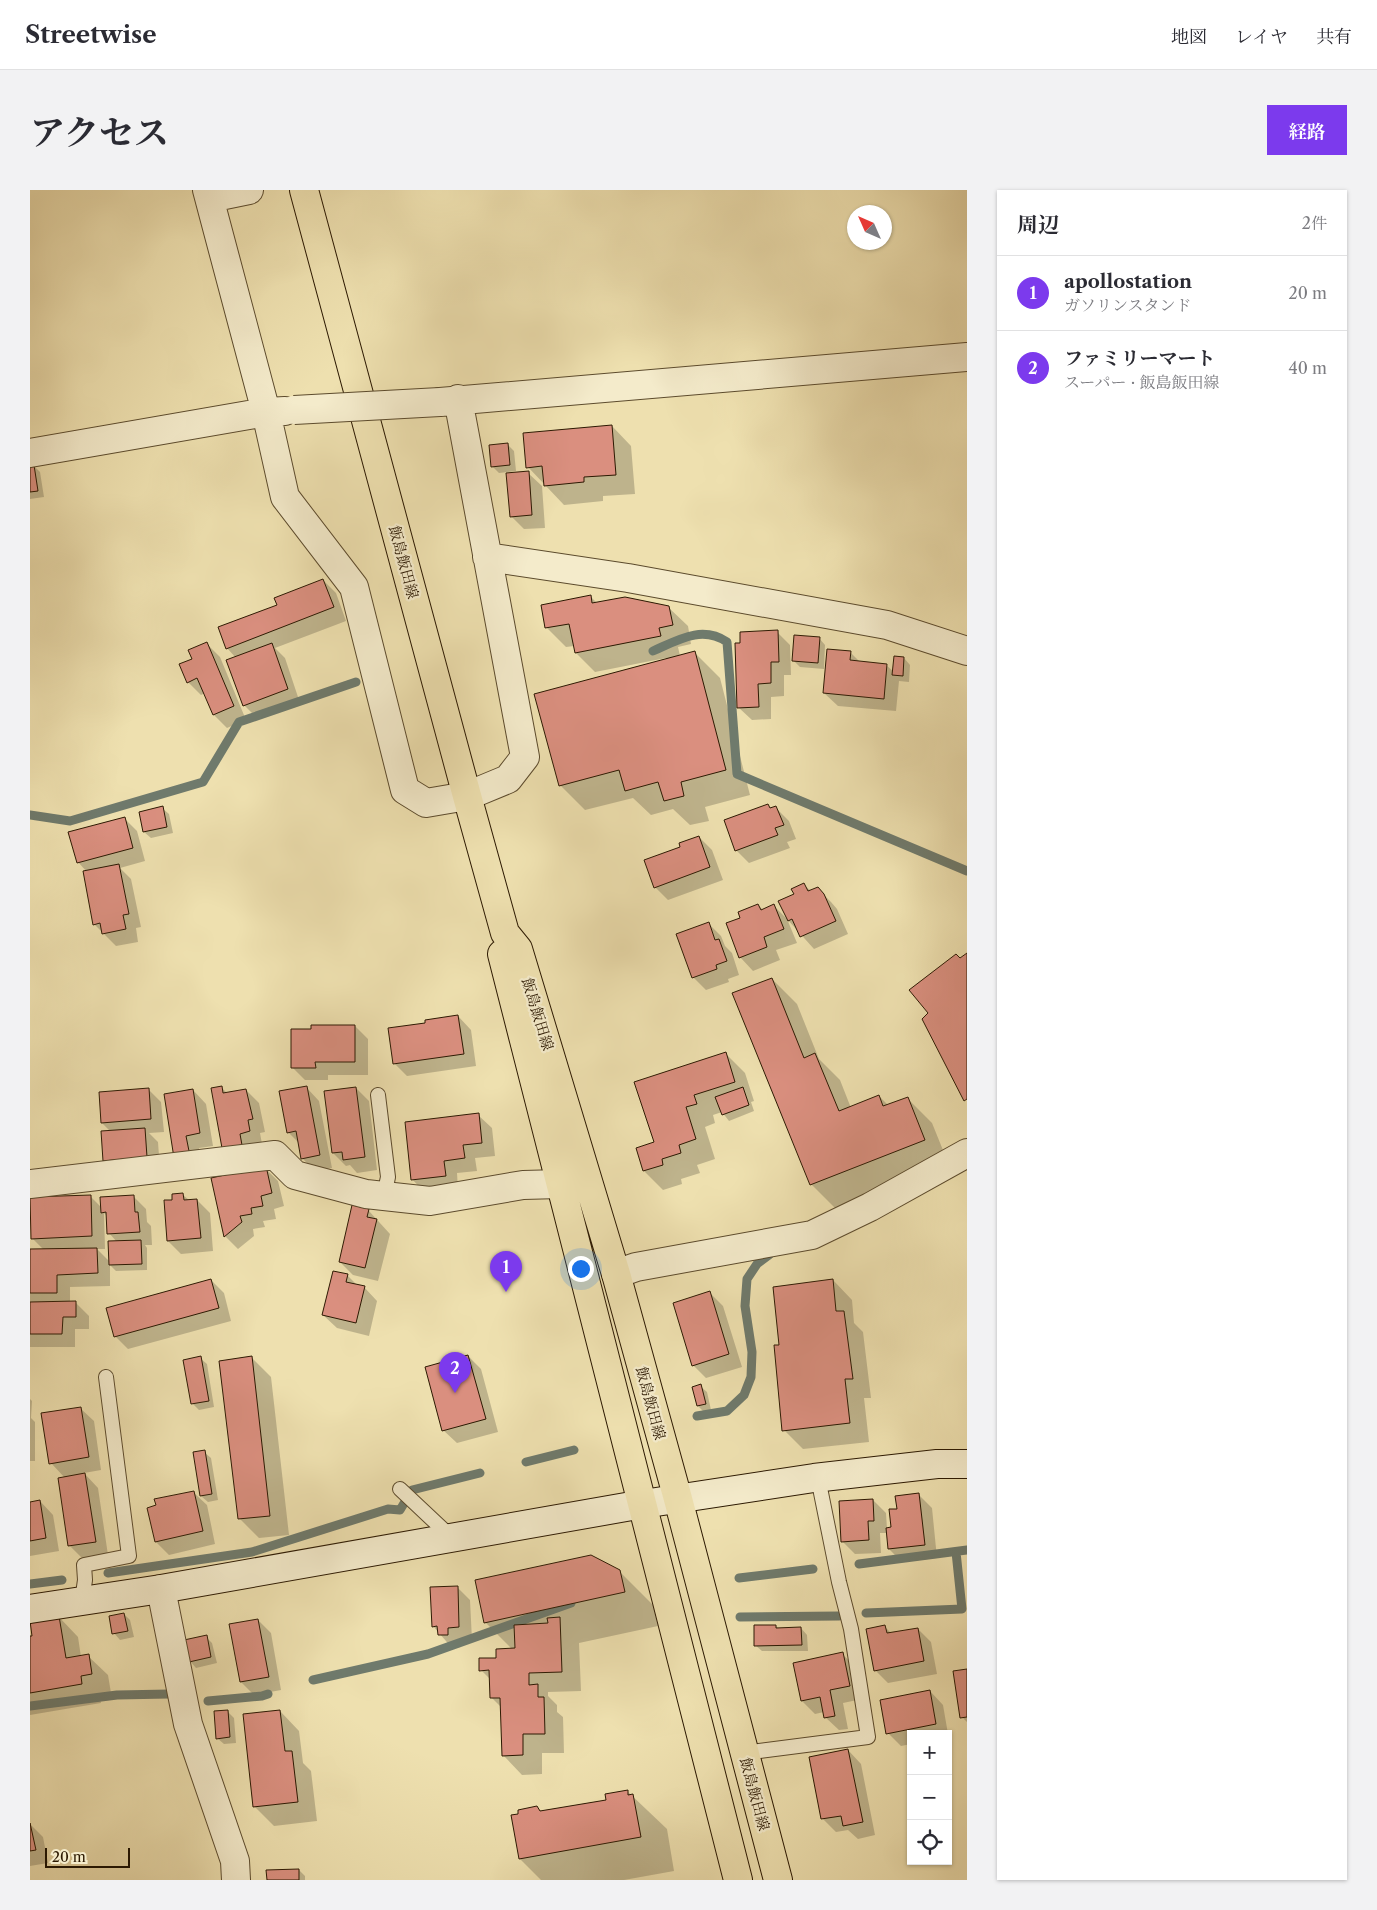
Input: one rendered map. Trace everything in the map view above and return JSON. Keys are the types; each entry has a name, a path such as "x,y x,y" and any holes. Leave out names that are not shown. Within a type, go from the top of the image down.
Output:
{"main road":[{"name":"飯島飯田線","path":"304,190 466,796 505,932 518,949 616,1274 678,1499 778,1880"},
{"name":"飯島飯田線","path":"505,932 502,956 738,1880"}],"street":[{"path":"249,190 208,194 266,412 285,497 354,587 405,790 426,803 466,796 508,778 525,757 487,557 449,401"},
{"path":"30,453 266,412 449,401 967,357"},
{"path":"487,557 628,578 887,625 967,651"},
{"path":"616,1274 636,1268 812,1235 870,1207 967,1153"},
{"path":"30,1184 275,1155 295,1175 366,1194 384,1196 430,1200 523,1185 560,1184"},
{"path":"30,1609 161,1589 643,1504 818,1478 937,1464 967,1464"},
{"path":"161,1589 188,1724 235,1861 236,1880"}],"lane":[{"path":"378,1095 388,1177 384,1196"},
{"path":"82,1601 85,1580 84,1565 129,1556 106,1377"},
{"path":"744,1753 868,1737 851,1629 839,1582 818,1478"},
{"path":"400,1489 451,1537"}],"building":[{"path":"612,425 616,475 584,477 584,482 544,486 542,466 526,468 523,433"},
{"path":"508,443 510,465 491,467 489,445"},
{"path":"30,465 34,465 38,491 30,492"},
{"path":"529,471 532,515 510,517 506,473"},
{"path":"323,579 334,607 226,649 218,627 277,605 274,598"},
{"path":"591,595 592,603 625,597 669,606 673,625 659,628 661,636 575,653 569,624 545,628 541,605"},
{"path":"778,630 779,662 771,662 771,683 758,684 759,707 737,708 735,643 740,643 740,632"},
{"path":"794,635 820,637 818,663 792,661"},
{"path":"207,642 234,706 213,715 197,678 187,683 179,664 192,659 188,650"},
{"path":"272,643 288,689 243,706 226,660"},
{"path":"827,649 851,651 850,660 887,664 884,699 823,693"},
{"path":"695,651 726,770 681,782 684,796 664,801 658,782 625,791 619,770 559,786 534,694"},
{"path":"894,656 904,657 903,676 892,675"},
{"path":"768,804 770,808 776,806 784,825 775,828 778,835 735,851 724,820"},
{"path":"163,806 167,827 143,832 139,812"},
{"path":"125,817 133,848 77,863 68,832"},
{"path":"699,836 710,867 654,888 644,860 680,847 679,843"},
{"path":"119,864 129,914 123,915 126,929 102,934 100,923 93,925 83,871"},
{"path":"804,883 808,891 818,887 824,894 836,921 800,937 792,919 788,921 778,901 794,894 791,889"},
{"path":"758,904 761,910 774,904 784,929 764,937 767,947 739,958 726,923 740,918 738,912"},
{"path":"709,922 715,940 719,939 727,961 716,965 717,969 692,978 676,934"},
{"path":"967,953 967,1099 964,1101 922,1019 928,1013 909,990 956,954 960,958"},
{"path":"772,978 804,1058 815,1053 839,1111 879,1095 883,1106 908,1097 925,1140 810,1185 732,993"},
{"path":"458,1015 464,1054 393,1064 388,1028 425,1023 425,1020"},
{"path":"311,1025 355,1025 355,1062 315,1062 316,1068 291,1068 291,1029 311,1029"},
{"path":"726,1052 735,1082 694,1095 697,1104 686,1107 696,1139 679,1145 681,1153 662,1159 663,1165 643,1171 636,1148 654,1142 634,1082"},
{"path":"222,1086 223,1093 246,1089 253,1119 248,1120 250,1131 240,1134 242,1145 222,1148 211,1088"},
{"path":"307,1086 320,1155 301,1159 296,1131 287,1133 279,1091"},
{"path":"356,1087 365,1157 343,1160 342,1152 332,1153 324,1091"},
{"path":"743,1087 749,1105 722,1115 715,1097"},
{"path":"149,1088 151,1119 101,1123 99,1092"},
{"path":"193,1089 200,1133 186,1136 190,1156 174,1158 164,1094"},
{"path":"479,1113 482,1143 463,1145 465,1158 444,1161 446,1176 411,1180 405,1122"},
{"path":"145,1128 147,1157 103,1161 101,1131"},
{"path":"266,1166 272,1193 261,1196 263,1206 251,1208 252,1214 240,1216 242,1222 224,1237 211,1178"},
{"path":"183,1193 184,1200 197,1199 201,1238 167,1241 164,1200 172,1200 172,1194"},
{"path":"91,1195 92,1236 31,1239 30,1197"},
{"path":"134,1195 135,1212 138,1212 140,1232 107,1234 106,1212 101,1213 100,1197"},
{"path":"352,1205 369,1209 367,1217 377,1219 365,1268 339,1262"},
{"path":"141,1240 142,1264 109,1265 108,1241"},
{"path":"97,1248 98,1273 57,1275 57,1293 30,1293 30,1249"},
{"path":"333,1271 348,1274 346,1282 365,1286 356,1323 322,1315"},
{"path":"211,1279 219,1308 114,1337 106,1308"},
{"path":"833,1279 836,1311 844,1311 853,1379 845,1379 850,1423 782,1431 774,1345 779,1345 773,1287"},
{"path":"710,1291 729,1354 692,1366 673,1303"},
{"path":"76,1301 76,1317 63,1317 62,1334 30,1334 30,1302"},
{"path":"468,1355 486,1419 442,1431 425,1367"},
{"path":"201,1356 209,1401 191,1404 183,1360"},
{"path":"252,1356 270,1516 238,1519 219,1361"},
{"path":"701,1384 706,1404 697,1406 692,1387"},
{"path":"81,1407 89,1457 49,1464 41,1413"},
{"path":"205,1450 212,1494 200,1496 193,1452"},
{"path":"85,1473 96,1542 68,1546 58,1478"},
{"path":"194,1491 203,1531 155,1542 147,1508 156,1505 154,1499"},
{"path":"919,1493 925,1545 888,1549 886,1528 891,1527 889,1509 897,1509 895,1496"},
{"path":"873,1499 874,1521 868,1521 869,1540 841,1542 839,1501"},
{"path":"40,1500 46,1538 30,1541 30,1502"},
{"path":"591,1555 620,1570 625,1592 484,1623 475,1580"},
{"path":"458,1586 459,1627 448,1628 448,1635 438,1635 437,1626 432,1627 430,1587"},
{"path":"124,1613 128,1631 112,1634 109,1616"},
{"path":"59,1616 66,1658 89,1654 92,1674 81,1676 82,1684 30,1693 30,1636 32,1636 30,1621"},
{"path":"560,1617 562,1672 529,1673 529,1685 538,1684 538,1697 544,1697 545,1734 523,1734 523,1755 502,1756 500,1698 490,1698 489,1670 479,1671 479,1658 496,1658 496,1649 515,1648 514,1625 548,1623 547,1618"},
{"path":"258,1619 269,1677 240,1682 229,1624"},
{"path":"754,1625 776,1625 776,1628 801,1627 802,1645 754,1646"},
{"path":"885,1625 887,1633 918,1628 924,1661 874,1671 866,1629"},
{"path":"207,1635 211,1657 189,1662 184,1640"},
{"path":"843,1652 850,1686 830,1690 835,1716 824,1718 820,1697 801,1701 793,1663"},
{"path":"967,1669 967,1717 960,1718 953,1671"},
{"path":"930,1690 936,1724 886,1734 880,1700"},
{"path":"228,1710 230,1737 216,1739 214,1711"},
{"path":"280,1710 285,1751 292,1751 298,1802 253,1807 243,1714"},
{"path":"848,1749 863,1822 843,1826 841,1816 821,1819 809,1757"},
{"path":"628,1790 628,1795 633,1794 641,1837 519,1859 511,1815 518,1814 518,1810 537,1806 540,1811 606,1800 605,1794"},
{"path":"30,1823 36,1850 30,1851"},
{"path":"299,1869 299,1880 267,1880 266,1870"}],"waterway":[{"path":"653,651 681,639 699,634 718,637 727,642 737,774 967,871"},
{"path":"30,815 70,821 203,782 239,722 356,682"},
{"path":"697,1416 727,1411 744,1395 751,1377 752,1352 745,1306 747,1279 757,1264 769,1255"},
{"path":"526,1462 574,1450"},
{"path":"108,1573 252,1552 388,1509 400,1510 412,1490 480,1473"},
{"path":"859,1564 967,1550"},
{"path":"866,1613 962,1609 956,1552"},
{"path":"739,1578 813,1569"},
{"path":"30,1584 62,1580"},
{"path":"313,1680 428,1654 571,1603"},
{"path":"740,1617 839,1616"},
{"path":"30,1706 117,1695 169,1694"},
{"path":"208,1701 268,1694"}],"place":[{"name":"apollostation","path":"506,1292"},
{"name":"ファミリーマート","path":"455,1393"}]}
